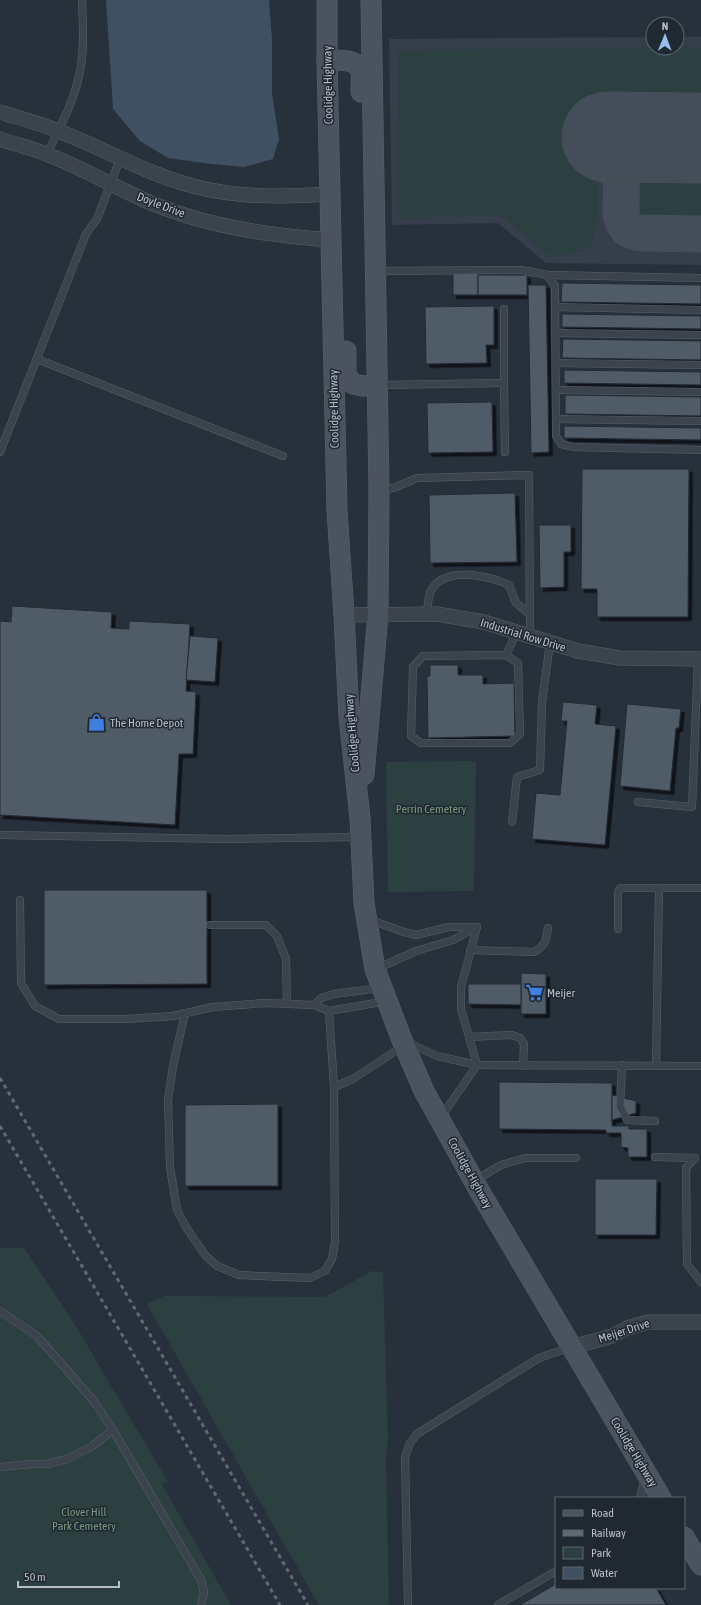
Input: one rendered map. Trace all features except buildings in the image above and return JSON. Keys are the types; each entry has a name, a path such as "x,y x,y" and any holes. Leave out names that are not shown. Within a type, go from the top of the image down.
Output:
{"main road":[{"name":"Coolidge Highway","path":"327,0 337,510 349,717 361,827 366,918 375,969 424,1091 474,1181 661,1497"},
{"name":"Coolidge Highway","path":"361,827 378,615 380,490 374,271 371,0"},
{"path":"327,60 343,60 353,63 360,70 363,151 373,169"},
{"path":"331,240 342,247 345,263 346,375 353,384 363,386 377,385"},
{"path":"685,1539 701,1565"}],"street":[{"path":"0,112 58,131 120,159 160,175 194,186 232,193 273,196 330,194"},
{"name":"Doyle Drive","path":"0,139 47,154 156,205 246,231 276,236 331,240"},
{"name":"Industrial Row Drive","path":"344,615 426,614 463,618 484,622 578,651 620,658 700,659"},
{"name":"Meijer Drive","path":"572,1347 612,1336 627,1328 648,1322 701,1322"}],"lane":[{"path":"47,154 68,109 78,79 83,46 82,0"},
{"path":"0,452 38,359 86,234 97,219 120,159"},
{"path":"374,271 522,270 547,275 701,278"},
{"path":"547,275 555,286 556,436 562,444 574,447 701,450"},
{"path":"556,307 701,310"},
{"path":"504,309 505,452"},
{"path":"556,333 701,335"},
{"path":"38,359 282,456"},
{"path":"556,363 701,365"},
{"path":"377,385 504,382"},
{"path":"556,390 701,392"},
{"path":"556,419 701,421"},
{"path":"380,490 394,488 417,478 529,475 530,614 524,634 506,655 423,656 413,667 410,736 421,743 510,743 520,734 518,663 506,655"},
{"path":"426,614 430,592 440,580 452,576 465,575 498,580 509,585 516,603 530,614"},
{"path":"512,822 517,777 540,770 542,702 550,643"},
{"path":"638,802 692,807 700,659"},
{"path":"0,835 229,839 361,827"},
{"path":"618,929 618,893 620,888 701,888"},
{"path":"656,1066 659,888"},
{"path":"20,900 21,984 35,1006 59,1019 126,1019 173,1016 213,1007 265,1003 314,1005 329,1011 384,994"},
{"path":"366,918 416,935 448,927 476,926"},
{"path":"210,925 266,925 278,936 286,960 287,1004"},
{"path":"440,1119 477,1065 461,1009 461,987 476,926"},
{"path":"375,969 410,954 454,940 476,926"},
{"path":"470,950 534,952 542,947 546,940 548,928"},
{"path":"314,1005 321,998 334,994 384,994"},
{"path":"185,1013 173,1066 168,1100 170,1167 177,1210 186,1227 205,1255 217,1266 239,1275 310,1278 325,1271 332,1259 335,1242 334,1087 329,1011"},
{"path":"470,1037 512,1035 520,1038 524,1044 523,1066"},
{"path":"334,1087 353,1080 404,1042 437,1056 477,1065 701,1066"},
{"path":"622,1065 620,1106 625,1117 627,1120 655,1121"},
{"path":"655,1157 695,1158 686,1168 687,1264 701,1282"},
{"path":"474,1181 501,1166 525,1158 576,1158"},
{"path":"0,1311 37,1336 92,1400 113,1430 201,1580 204,1593 201,1605"},
{"path":"408,1605 405,1457 410,1442 417,1434 539,1358 572,1347"},
{"path":"0,1467 46,1464 67,1459 91,1447 113,1430"},
{"path":"640,1497 646,1473"},
{"path":"498,1605 555,1573"}],"shaded area":[{"path":"645,37 645,56 685,56 685,37 701,37 701,265 546,263 498,223 392,225 389,39"}],"green space":[{"path":"645,47 645,56 685,56 685,47 701,47 701,117 602,116 597,213 593,244 567,255 551,255 535,244 504,218 495,215 402,218 399,216 397,211 398,50"},
{"path":"636,156 701,157 701,226 667,226 635,221 629,189 633,159"},
{"name":"Perrin Cemetery","path":"476,761 474,891 388,892 386,762"},
{"name":"Clover Hill Park Cemetery","path":"0,1248 24,1248 74,1323 168,1482 161,1483 231,1605 0,1605"},
{"path":"372,1271 383,1272 388,1442 386,1456 389,1605 319,1605 147,1304 164,1296 325,1297"}],"water":[{"path":"106,0 269,0 272,39 272,94 279,139 273,159 244,167 203,163 168,158 140,141 113,109"}],"taxiway":[{"path":"622,137 621,212 625,225 630,230 642,233 701,234"}],"runway":[{"path":"607,137 701,138"}],"railway":[{"path":"0,1078 308,1605"},
{"path":"0,1126 280,1605"}],"place":[{"name":"The Home Depot","path":"97,723"},
{"name":"Meijer","path":"534,993"}]}
